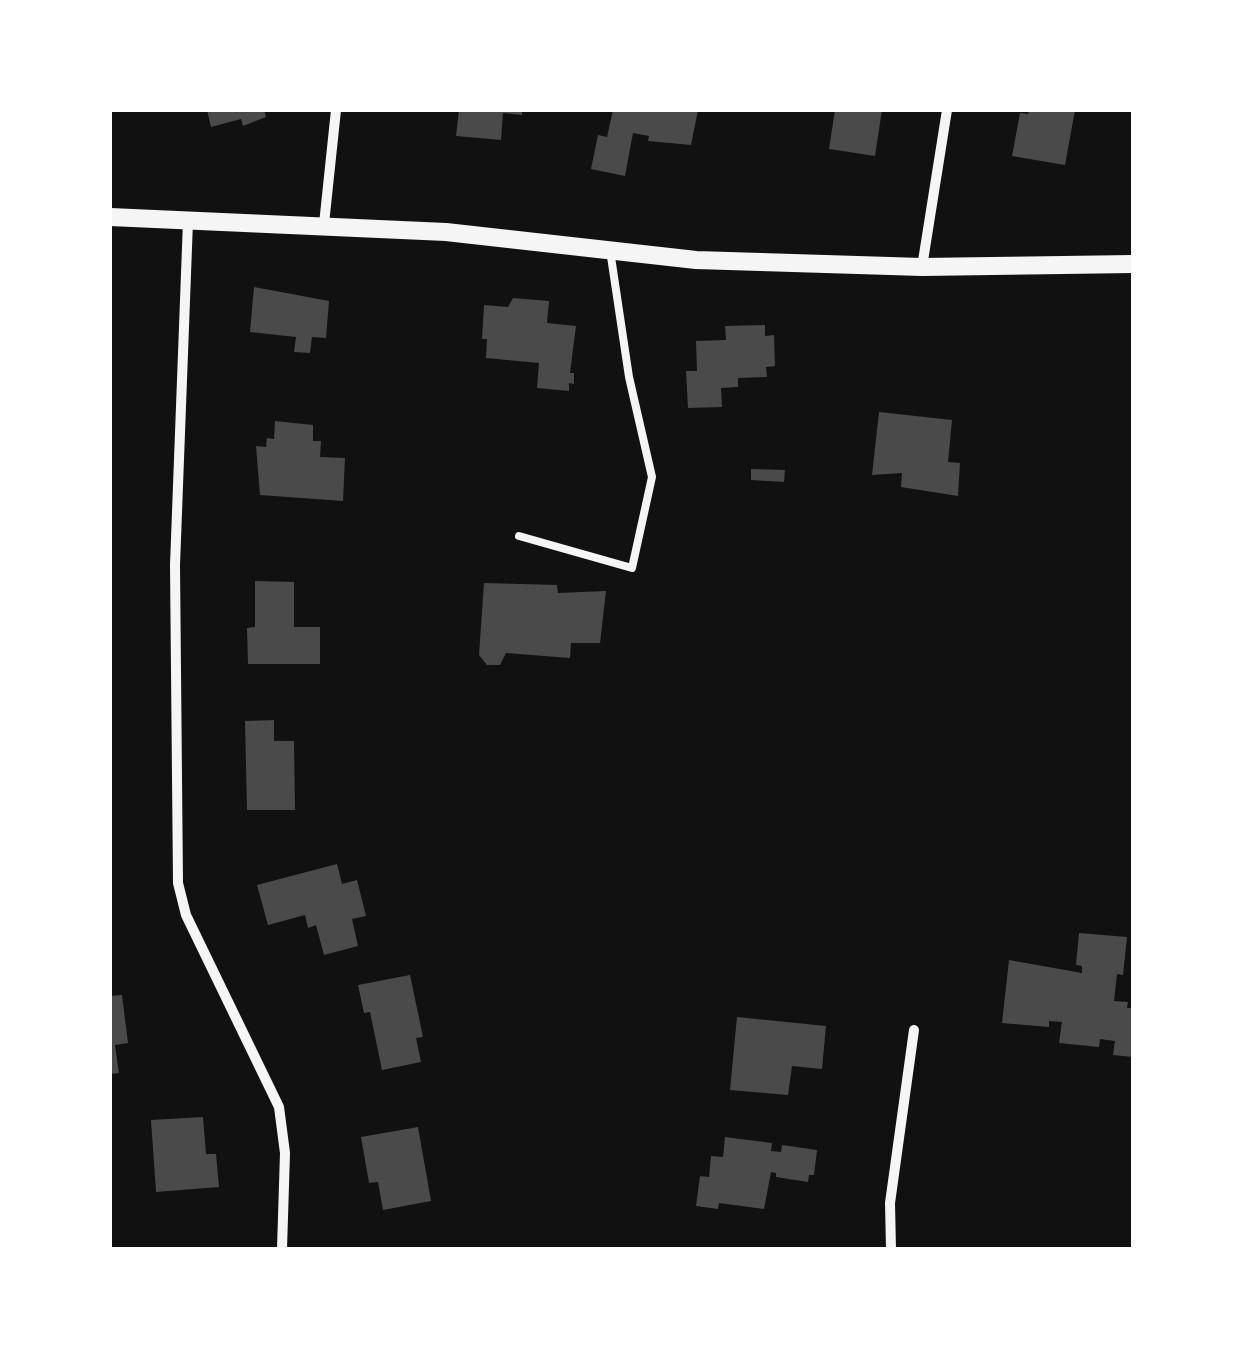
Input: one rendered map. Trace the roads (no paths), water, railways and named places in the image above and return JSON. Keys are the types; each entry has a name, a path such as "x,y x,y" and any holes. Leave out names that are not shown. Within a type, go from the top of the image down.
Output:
{"street":[{"path":"324,224 336,110"},
{"path":"922,267 946,110"},
{"path":"110,217 324,224 696,260 922,267 1133,264"},
{"path":"188,220 175,565 178,882 186,915 278,1106 284,1153 282,1249"},
{"path":"892,1249 890,1204 914,1030"}],"lane":[{"path":"519,536 632,568 652,477 629,377 610,250"}]}
